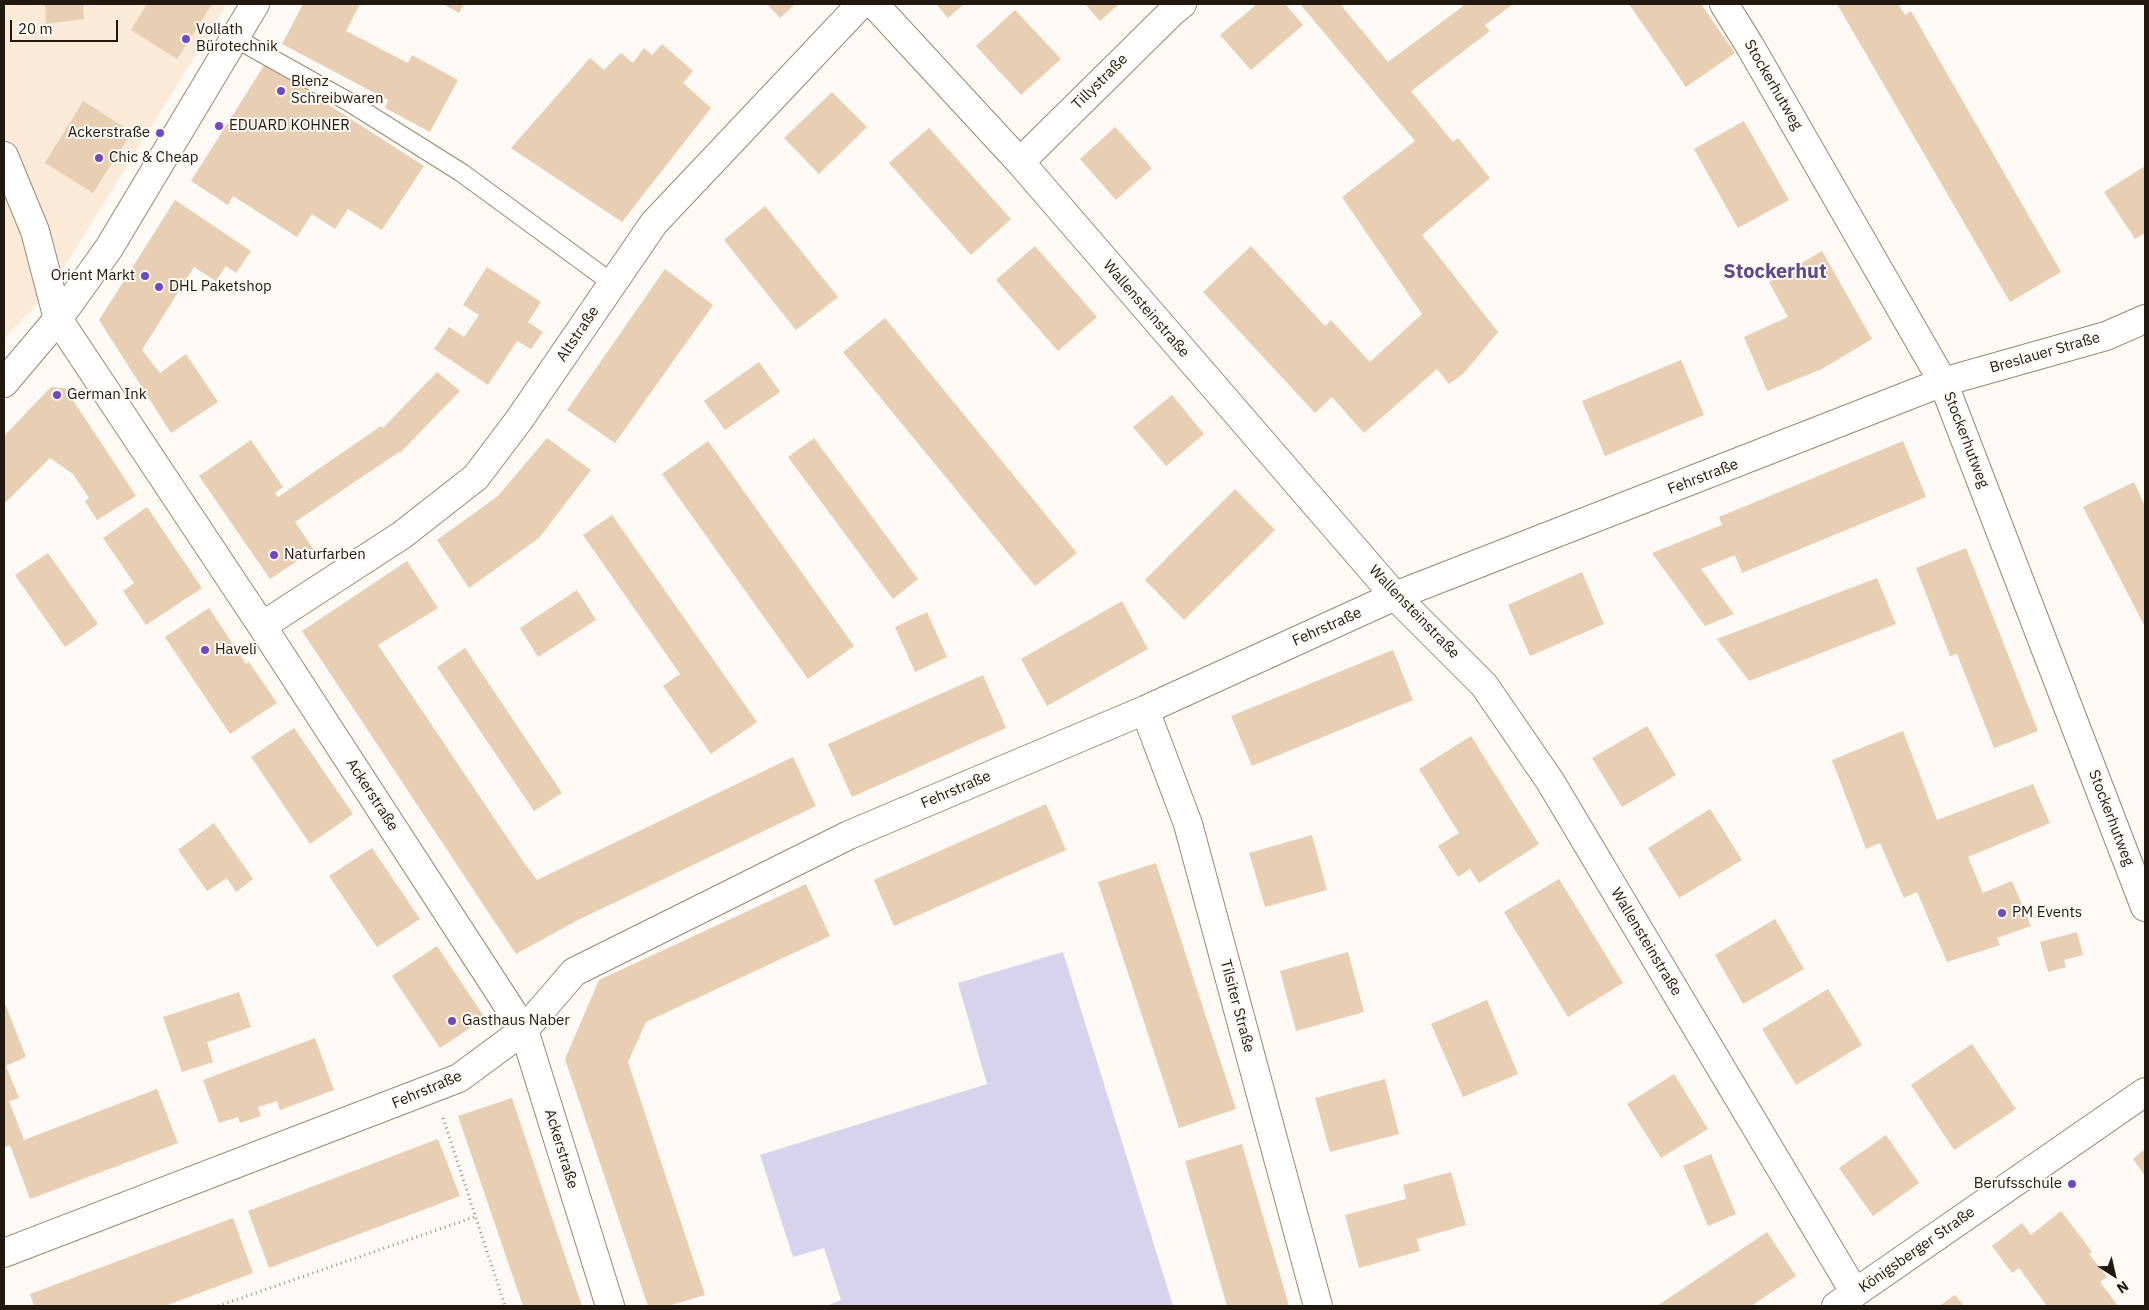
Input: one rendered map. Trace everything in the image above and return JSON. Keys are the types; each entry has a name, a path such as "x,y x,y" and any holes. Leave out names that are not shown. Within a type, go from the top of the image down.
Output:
{"street":[{"path":"4,383 58,319 109,248 254,4"},
{"name":"Altstraße","path":"262,626 402,535 476,477 519,420 654,224 861,4"},
{"name":"Wallensteinstraße","path":"874,4 1020,162 1396,596 1484,685 1550,781 1846,1300"},
{"name":"Tillystraße","path":"1020,162 1182,4"},
{"name":"Stockerhutweg","path":"1724,4 1943,382 2145,907"},
{"name":"Ackerstraße","path":"4,156 35,231 58,319 262,626 524,1030 610,1306"},
{"name":"Breslauer Straße","path":"1943,382 2106,336 2145,320"},
{"name":"Fehrstraße","path":"4,1253 459,1078 524,1030 574,972 849,836 1145,710 1396,596 1943,382"},
{"name":"Tilsiter Straße","path":"1145,710 1188,824 1318,1306"},
{"name":"Königsberger Straße","path":"1846,1300 2145,1092"}],"lane":[{"path":"235,38 349,102 462,173 612,283"}],"path":[{"path":"432,1089 477,1216 505,1306"},
{"path":"218,1306 477,1216"}],"shaded area":[{"path":"4,4 227,4 50,290 4,339"},
{"path":"1063,952 1173,1306 826,1306 841,1300 824,1248 793,1257 760,1155 987,1084 958,983"}],"building":[{"path":"45,4 83,4 84,19 46,24"},
{"path":"147,4 212,4 177,59 131,30"},
{"path":"303,4 360,4 346,31 408,63 412,55 458,80 430,132 385,108 388,100 282,44"},
{"path":"443,4 464,4 459,13"},
{"path":"767,4 795,4 780,18"},
{"path":"936,4 964,4 948,18"},
{"path":"1085,4 1119,4 1100,21"},
{"path":"1257,4 1285,4 1303,25 1251,70 1220,35"},
{"path":"1300,4 1340,4 1388,62 1466,4 1513,4 1485,25 1490,31 1411,91 1453,142 1458,138 1490,178 1422,235 1498,332 1464,373 1449,384 1437,369 1364,433 1332,397 1315,413 1203,292 1251,246 1325,326 1331,320 1370,362 1422,314 1342,197 1415,141"},
{"path":"1629,4 1701,4 1735,53 1686,87"},
{"path":"1837,4 1898,4 1905,15 1911,11 2061,272 2010,302"},
{"path":"1015,10 1061,59 1021,95 976,46"},
{"path":"662,44 693,71 683,83 711,108 622,222 511,148 590,58 604,70 621,53 633,63 644,48 652,55"},
{"path":"265,64 424,166 382,230 348,209 335,229 312,214 297,237 233,196 228,205 191,181"},
{"path":"832,92 867,127 819,174 784,138"},
{"path":"83,101 132,132 93,193 45,163"},
{"path":"1744,121 1789,200 1738,228 1694,149"},
{"path":"1115,127 1152,168 1116,200 1080,159"},
{"path":"929,128 1011,219 971,255 889,163"},
{"path":"2145,166 2145,233 2135,239 2104,192"},
{"path":"175,200 251,251 236,273 226,266 216,281 194,267 142,350 160,373 186,354 218,402 171,433 99,320"},
{"path":"765,206 838,297 796,330 724,240"},
{"path":"1035,246 1097,317 1058,351 996,280"},
{"path":"1822,251 1872,339 1822,369 1767,391 1744,337 1788,317 1769,282"},
{"path":"487,267 541,302 528,322 543,332 531,349 517,341 488,385 434,349 449,327 464,337 479,315 463,305"},
{"path":"665,269 713,305 615,443 567,410"},
{"path":"885,318 1077,553 1035,586 843,352"},
{"path":"1681,360 1704,415 1605,456 1582,401"},
{"path":"759,362 780,392 725,430 704,401"},
{"path":"437,372 460,391 400,453 295,522 314,550 270,579 199,476 251,440 283,487 275,493 278,497 381,426 383,428"},
{"path":"51,387 65,388 136,496 97,520 85,501 89,498 73,474 50,458 4,504 4,436"},
{"path":"1172,395 1204,434 1166,466 1133,427"},
{"path":"547,438 591,470 539,538 469,588 437,540 498,496"},
{"path":"814,438 918,579 893,599 788,457"},
{"path":"708,441 854,646 808,679 662,474"},
{"path":"1903,441 1926,497 1742,573 1735,555 1701,569 1734,614 1705,626 1652,553 1722,525 1719,517"},
{"path":"2134,482 2145,506 2145,627 2083,507"},
{"path":"1235,489 1275,530 1184,620 1145,580"},
{"path":"147,507 202,588 146,625 123,591 134,583 103,538"},
{"path":"612,515 757,722 711,754 663,686 680,674 583,535"},
{"path":"1966,548 2038,731 1994,748 1957,654 1950,656 1916,568"},
{"path":"48,553 98,624 65,647 15,575"},
{"path":"407,561 438,608 378,645 537,880 793,757 816,806 576,921 516,954 302,631"},
{"path":"1582,572 1604,624 1530,656 1508,605"},
{"path":"1877,578 1896,624 1749,681 1717,639"},
{"path":"577,590 596,620 538,657 520,628"},
{"path":"1122,601 1148,649 1047,706 1021,659"},
{"path":"209,608 246,664 249,662 277,703 230,734 165,637"},
{"path":"927,612 947,657 915,672 895,627"},
{"path":"465,648 562,793 534,811 437,667"},
{"path":"1393,650 1413,700 1252,766 1231,716"},
{"path":"983,675 1006,728 852,797 828,744"},
{"path":"1647,726 1676,775 1622,807 1592,758"},
{"path":"294,728 353,814 310,844 251,757"},
{"path":"1903,731 1937,820 2033,784 2050,823 1968,857 1983,893 2012,881 2031,926 1997,938 2000,945 1947,962 1917,892 1904,898 1880,843 1866,849 1832,760"},
{"path":"1471,736 1539,844 1479,883 1470,869 1458,877 1438,846 1459,833 1419,769"},
{"path":"1046,804 1066,850 894,926 874,880"},
{"path":"1710,809 1742,860 1679,898 1648,848"},
{"path":"214,823 253,879 236,892 227,878 207,891 178,850"},
{"path":"1312,835 1327,890 1265,907 1249,853"},
{"path":"372,848 420,919 377,947 329,876"},
{"path":"1156,863 1236,1109 1179,1128 1098,882"},
{"path":"1559,879 1623,983 1568,1017 1504,912"},
{"path":"806,884 830,936 646,1022 628,1062 705,1295 668,1306 648,1306 565,1059 599,980"},
{"path":"1775,919 1804,969 1743,1004 1715,955"},
{"path":"2077,932 2083,955 2064,960 2066,967 2048,972 2040,942"},
{"path":"437,946 485,1018 440,1048 392,976"},
{"path":"1348,952 1364,1012 1296,1031 1280,971"},
{"path":"1828,989 1862,1045 1796,1085 1762,1029"},
{"path":"239,992 251,1027 207,1042 213,1062 182,1072 163,1017"},
{"path":"1487,1000 1518,1074 1463,1097 1431,1024"},
{"path":"4,1001 26,1057 6,1066 19,1098 9,1101 24,1140 157,1089 178,1143 30,1199 10,1145 4,1148"},
{"path":"315,1038 334,1090 280,1110 277,1101 258,1107 261,1116 240,1123 238,1117 219,1123 203,1080"},
{"path":"1972,1044 2016,1109 1954,1150 1911,1085"},
{"path":"1674,1074 1708,1129 1661,1158 1627,1104"},
{"path":"1385,1079 1399,1134 1330,1152 1315,1098"},
{"path":"512,1098 582,1306 523,1306 458,1116"},
{"path":"1886,1135 1919,1183 1873,1216 1839,1168"},
{"path":"438,1139 460,1196 269,1268 248,1211"},
{"path":"1242,1144 1289,1306 1227,1306 1185,1161"},
{"path":"2145,1149 2145,1176 2133,1159"},
{"path":"1711,1154 1736,1214 1708,1226 1683,1166"},
{"path":"1451,1172 1466,1225 1417,1239 1420,1251 1359,1268 1345,1215 1406,1199 1403,1185"},
{"path":"2061,1211 2092,1252 2089,1254 2107,1277 2100,1282 2118,1306 2047,1306 2019,1268 2012,1273 1992,1246 2022,1223 2031,1235"},
{"path":"233,1218 253,1273 165,1306 34,1306 30,1294"},
{"path":"1767,1232 1796,1276 1751,1306 1657,1306"},
{"path":"1955,1295 1964,1306 1939,1306"}],"place":[{"name":"Vollath Bürotechnik","path":"186,39"},
{"name":"Blenz Schreibwaren","path":"281,91"},
{"name":"EDUARD KOHNER","path":"219,126"},
{"name":"Ackerstraße","path":"160,133"},
{"name":"Chic & Cheap","path":"99,158"},
{"name":"Orient Markt","path":"145,276"},
{"name":"DHL Paketshop","path":"159,287"},
{"name":"German Ink","path":"57,395"},
{"name":"Naturfarben","path":"274,555"},
{"name":"Haveli","path":"205,650"},
{"name":"PM Events","path":"2002,913"},
{"name":"Gasthaus Naber","path":"452,1021"},
{"name":"Berufsschule","path":"2072,1184"}],"district":[{"name":"Stockerhut","path":"1775,272"}]}
